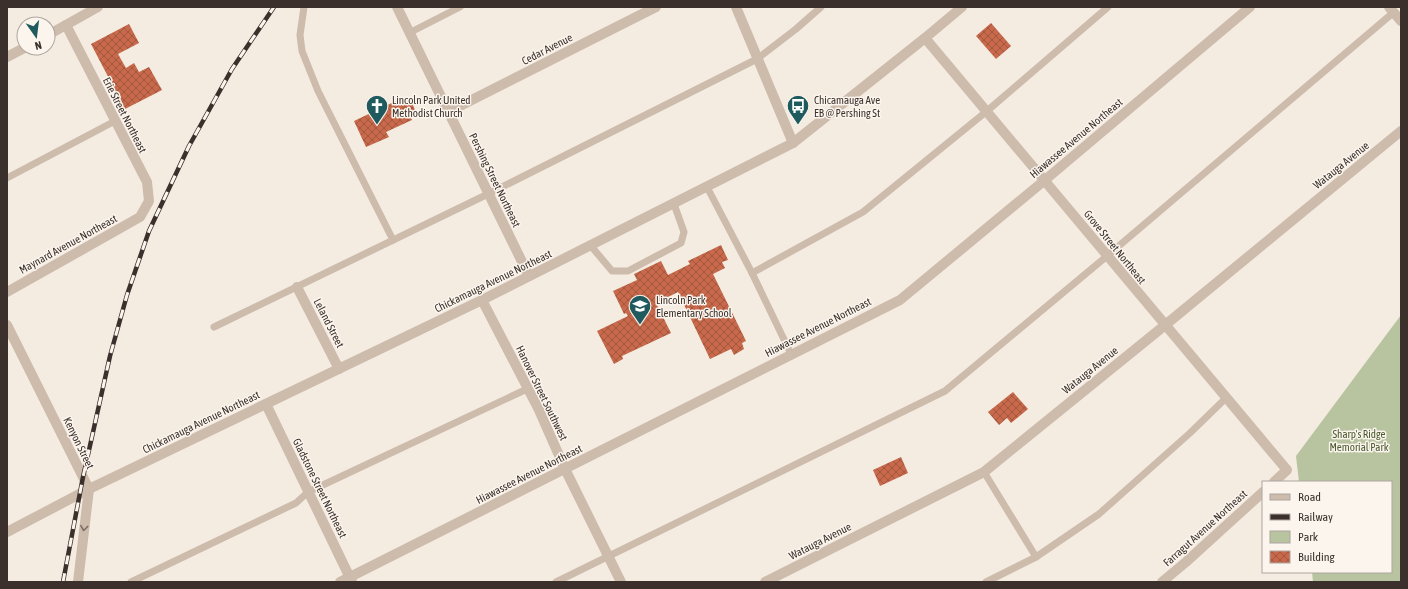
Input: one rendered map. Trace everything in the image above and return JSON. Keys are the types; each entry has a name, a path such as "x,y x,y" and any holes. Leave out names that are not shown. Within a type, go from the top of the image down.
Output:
{"street":[{"path":"56,31 98,7"},
{"name":"Pershing Street Northeast","path":"397,7 529,276"},
{"name":"Cedar Avenue","path":"448,112 656,7"},
{"path":"736,7 793,143"},
{"name":"Chickamauga Avenue Northeast","path":"7,532 88,489 339,370 482,300 793,143 962,7"},
{"name":"Hiawassee Avenue Northeast","path":"340,582 351,580 565,469 900,300 1250,7"},
{"path":"1392,10 1401,20"},
{"name":"Erie Street Northeast","path":"66,25 147,182 149,201 140,217"},
{"name":"Grove Street Northeast","path":"925,38 1045,180 1164,326 1287,470 1275,481"},
{"path":"7,57 16,52"},
{"name":"Watauga Avenue","path":"765,582 984,472 1401,131"},
{"name":"Maynard Avenue Northeast","path":"7,292 140,217"},
{"name":"Leland Street","path":"297,287 339,370"},
{"name":"Hanover Street Southwest","path":"482,300 539,410 565,469 621,582"},
{"name":"Kenyon Street","path":"7,325 88,489"},
{"name":"Gladstone Street Northeast","path":"266,404 351,580"},
{"path":"78,582 88,489"},
{"name":"Farragut Avenue Northeast","path":"1162,582 1262,493"}],"lane":[{"path":"304,7 300,35 302,51 318,91 393,240"},
{"path":"409,32 460,7"},
{"path":"214,327 488,194 757,59 796,29 821,7"},
{"path":"752,273 863,212 987,111 1108,7"},
{"path":"556,582 945,391 1107,256 1392,10"},
{"path":"7,178 115,121"},
{"path":"707,187 752,273 791,354"},
{"path":"591,246 612,271 628,271 681,243 684,232 674,204"},
{"path":"131,582 296,503 308,492 528,389"},
{"path":"986,582 1036,558 1099,514 1190,433 1226,398"},
{"path":"984,472 1036,558"}],"green space":[{"name":"Sharp's Ridge Memorial Park","path":"1401,315 1401,582 1313,582 1312,573 1392,573 1392,481 1299,481 1296,456"}],"building":[{"path":"991,23 1011,46 996,59 976,36"},
{"path":"129,24 139,43 118,54 126,68 134,63 139,72 149,67 162,90 125,109 91,44"},
{"name":"Lincoln Park United Methodist Church","path":"402,98 405,104 411,101 416,112 410,115 412,120 386,132 389,137 366,147 354,121"},
{"name":"Lincoln Park Elementary School","path":"721,245 728,260 722,262 725,268 713,274 746,341 742,343 744,349 734,355 731,349 710,359 678,292 656,303 671,333 622,356 623,359 614,364 597,331 628,316 626,313 624,314 613,291 637,280 634,274 661,261 668,275 690,264 688,261"},
{"path":"1013,392 1028,409 1011,423 1007,418 999,425 988,412"},
{"path":"901,457 908,473 880,486 873,470"}],"railway":[{"path":"63,582 83,477 110,356 127,295 149,231 189,146 232,69 274,7"}],"place":[{"name":"Lincoln Park United Methodist Church","path":"377,126"},
{"name":"Chicamauga Ave EB @ Pershing St","path":"798,126"},
{"name":"Lincoln Park Elementary School","path":"640,326"}]}
